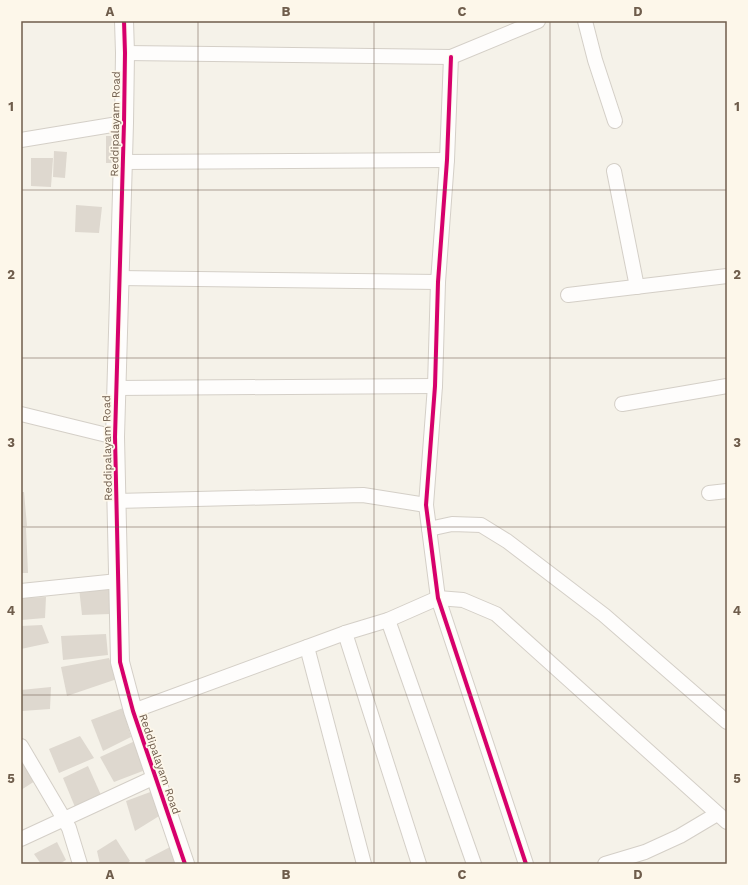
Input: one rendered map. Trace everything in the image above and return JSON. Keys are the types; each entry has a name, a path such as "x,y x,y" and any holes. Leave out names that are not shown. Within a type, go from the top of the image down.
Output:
{"street":[{"name":"Reddipalayam Road","path":"124,21 124,123 115,388 120,662 133,711 185,864"},
{"path":"125,53 451,57 538,21"},
{"path":"585,21 595,60 615,121"},
{"path":"451,57 447,160 438,282 435,386 426,505 438,598 526,864"},
{"path":"21,140 124,123"},
{"path":"123,162 447,160"},
{"path":"614,171 637,287"},
{"path":"568,295 727,276"},
{"path":"119,278 438,282"},
{"path":"115,388 435,386"},
{"path":"622,404 727,386"},
{"path":"21,414 115,437"},
{"path":"708,493 727,491"},
{"path":"116,501 363,495 426,505"},
{"path":"429,529 452,524 481,525 507,541 604,614 727,722"},
{"path":"21,591 118,581"},
{"path":"133,711 307,647 388,620 438,598 463,600 496,614 722,818 645,852 605,864"},
{"path":"388,620 474,864"},
{"path":"345,634 419,864"},
{"path":"307,647 364,864"},
{"path":"21,746 69,828 80,864"},
{"path":"21,839 155,777"}],"building":[{"path":"106,136 120,136 120,163 106,163"},
{"path":"54,151 67,152 65,178 53,177"},
{"path":"31,158 53,158 51,187 31,186"},
{"path":"76,205 102,207 99,233 75,232"},
{"path":"21,492 24,492 27,526 21,527"},
{"path":"21,528 26,528 28,573 21,573"},
{"path":"111,585 110,614 82,615 79,588"},
{"path":"46,597 45,618 21,620 21,598"},
{"path":"42,625 49,643 21,649 21,626"},
{"path":"106,634 108,655 63,660 61,636"},
{"path":"109,658 117,679 67,696 61,667"},
{"path":"51,687 50,709 22,711 21,690"},
{"path":"123,708 131,737 103,751 91,720"},
{"path":"80,736 94,758 59,773 49,749"},
{"path":"135,741 148,769 114,782 100,757"},
{"path":"24,759 35,781 21,790 21,760"},
{"path":"88,766 101,795 75,807 63,778"},
{"path":"153,791 164,813 135,831 126,801"},
{"path":"116,839 130,861 126,864 100,864 97,851"},
{"path":"57,842 66,860 59,864 41,864 34,854"},
{"path":"172,846 179,864 146,864 145,860"}],"cycle path":[{"path":"124,21 124,123 115,437 120,662 133,711 185,864"},
{"path":"451,57 447,160 438,282 435,386 426,505 438,598 526,864"}]}
